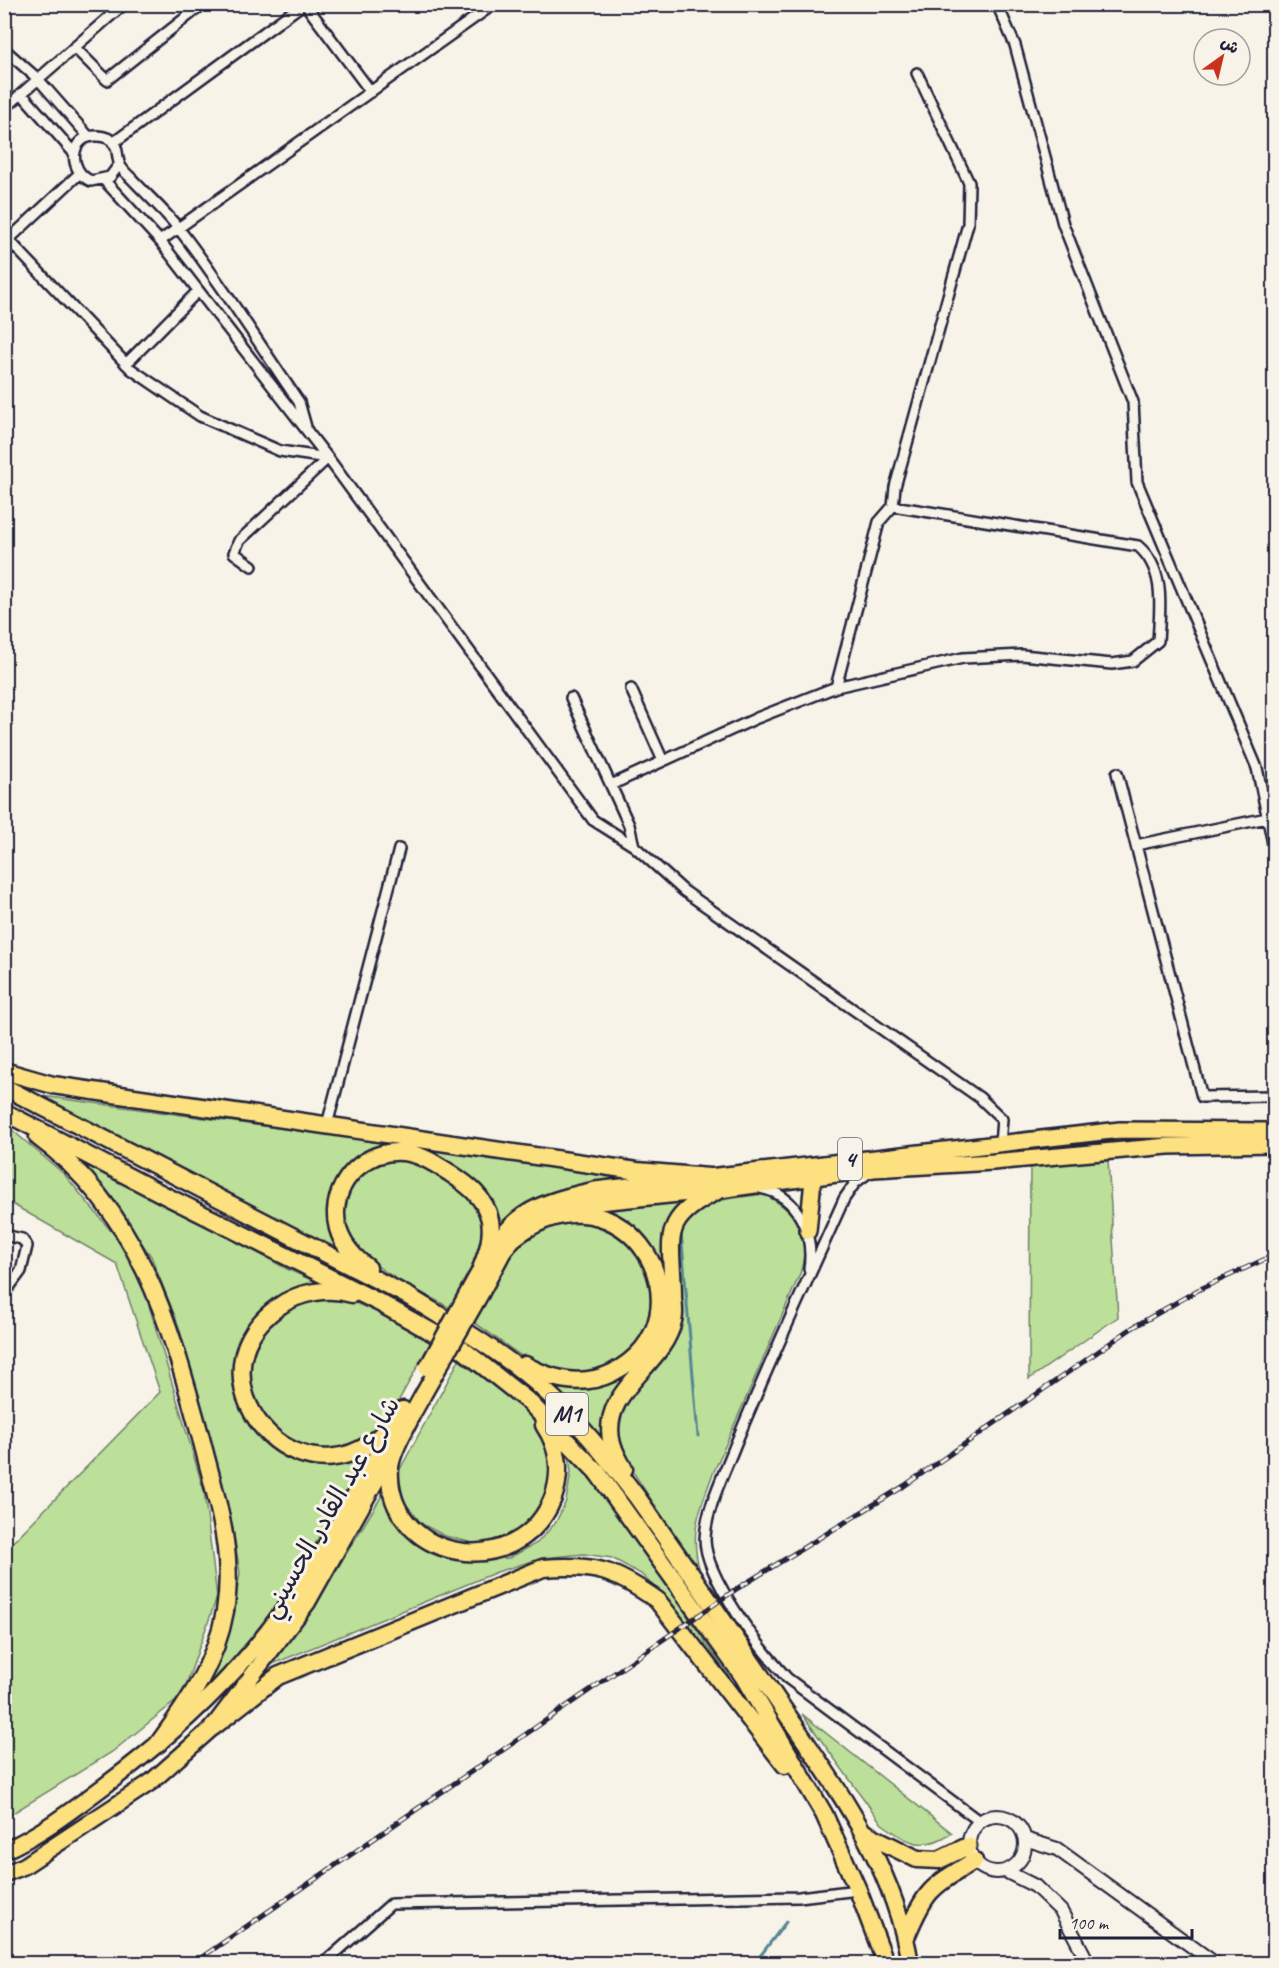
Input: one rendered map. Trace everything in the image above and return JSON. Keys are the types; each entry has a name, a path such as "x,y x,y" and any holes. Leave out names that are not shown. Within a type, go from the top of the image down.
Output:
{"highway":[{"path":"4,1071 53,1085 714,1184"},
{"name":"M1","path":"4,1087 408,1296 469,1334 540,1386 602,1451 637,1497 864,1833 888,1880 906,1937 910,1964"},
{"path":"4,1113 40,1138 65,1161 107,1206 125,1233 159,1298 174,1341 217,1498 227,1565 225,1612 217,1642 194,1695 158,1744"},
{"name":"M1","path":"4,1113 380,1303 462,1349 529,1402 597,1472 743,1676 807,1789 824,1814 858,1890 886,1964"},
{"path":"408,1296 354,1257 339,1231 336,1211 340,1191 350,1174 373,1157 401,1152 420,1156 471,1187 483,1202 490,1220 490,1239 481,1269"},
{"path":"637,1497 612,1444 612,1420 618,1400 664,1343 674,1321 670,1241 674,1224 681,1213 714,1184"},
{"path":"469,1334 544,1375 582,1381 608,1375 630,1361 653,1330 659,1305 658,1280 641,1245 622,1227 598,1216 572,1213 546,1219 511,1240"},
{"path":"380,1303 334,1291 307,1294 281,1304 263,1320 248,1344 242,1368 244,1393 253,1416 269,1436 291,1450 317,1457 345,1455 370,1445 406,1415"},
{"path":"406,1415 390,1466 392,1493 398,1507 406,1520 437,1545 455,1553 487,1552 503,1549 531,1531 541,1520 556,1489 558,1470 553,1438 529,1402"},
{"path":"213,1727 278,1676 543,1568 573,1566 601,1568 630,1581 657,1600 775,1755 807,1789"},
{"path":"864,1833 917,1859 939,1860 971,1853"},
{"path":"906,1937 921,1902 934,1885 971,1853"}],"main road":[{"name":"4","path":"475,1291 511,1240 531,1222 566,1207 1000,1144 1120,1130 1275,1131"},
{"name":"4","path":"475,1291 481,1269 493,1247 512,1223 549,1201 595,1190 714,1184 750,1186 814,1171 993,1162 1168,1146 1275,1144"},
{"path":"808,1231 814,1171"},
{"name":"شارع عبد القادر الحسيني","path":"4,1851 37,1836 158,1744 206,1701 251,1652 289,1602 406,1415 475,1291"},
{"name":"شارع عبد القادر الحسيني","path":"4,1874 24,1866 151,1782 213,1727 307,1603 406,1415"}],"street":[{"path":"4,109 124,4"},
{"path":"75,48 107,80 203,4"},
{"path":"113,143 304,4 371,92"},
{"path":"160,241 494,4"},
{"path":"997,4 1015,45 1063,224 1133,402 1137,482 1257,768 1275,848"},
{"path":"4,49 38,79 89,137"},
{"path":"836,687 879,522 893,506 895,487 969,224 969,183 917,73"},
{"path":"22,94 74,153"},
{"path":"102,136 113,143 118,149 119,165 116,172 104,180 91,181 79,174 75,168 74,153 82,141 89,137 102,136"},
{"path":"119,165 178,228 299,402 308,433"},
{"path":"79,174 6,239 126,364 200,416 280,451 328,458"},
{"path":"104,180 160,241 328,458 592,820 634,846 684,891 980,1098 1002,1119 1000,1144"},
{"path":"126,364 198,291"},
{"path":"252,566 234,553 239,541 328,458"},
{"path":"611,784 757,718 836,687 963,658 1022,655 1112,664 1133,661 1158,641 1160,588 1148,555 1138,546 893,506"},
{"path":"631,689 663,761"},
{"path":"571,698 629,825 634,846"},
{"path":"1117,773 1202,1096 1275,1096"},
{"path":"1136,845 1267,818"},
{"path":"327,1125 399,849"},
{"path":"873,1169 855,1183 844,1199 742,1428 708,1521 705,1540 713,1575 771,1661 787,1678 979,1821"},
{"path":"750,1186 766,1189 793,1206 808,1231 812,1252 808,1281"},
{"path":"4,1235 22,1239 27,1246 21,1272 4,1294"},
{"path":"1005,1871 1019,1863 1026,1847 1025,1839 1018,1825 1004,1816 986,1817 973,1828 971,1853 988,1871 1005,1871 1035,1886 1061,1911 1089,1964"},
{"path":"1025,1839 1057,1849 1216,1964"},
{"path":"323,1964 391,1904 799,1898 858,1890"}],"green space":[{"path":"42,1096 396,1144 338,1183 344,1255"},
{"path":"5,1124 64,1174 121,1243 145,1292 204,1491 217,1597 182,1696 112,1752 5,1818 5,1550 160,1392 117,1264 5,1200"},
{"path":"59,1145 287,1269 321,1284 290,1291 256,1315 238,1342 233,1373 238,1404 253,1431 276,1452 305,1464 340,1464 370,1453 282,1600 246,1649 205,1691 231,1626 240,1573 231,1518 179,1327 151,1256 118,1210"},
{"path":"426,1149 629,1178 558,1190 526,1204 498,1227 488,1198 481,1188 463,1171"},
{"path":"386,1160 410,1161 435,1171 461,1190 479,1214 483,1228 481,1250 450,1308 379,1267 351,1238 346,1220 347,1201 352,1186 361,1175"},
{"path":"1108,1160 1118,1317 1029,1379 1030,1164"},
{"path":"764,1194 795,1217 804,1236 803,1259 800,1274 703,1500 697,1523 695,1545 700,1571 629,1464 617,1436 618,1420 623,1405 665,1352 681,1324 682,1300 678,1239 681,1226 695,1211 713,1202"},
{"path":"687,1201 669,1222 663,1244 670,1311 668,1324 650,1354 614,1396 607,1411 604,1427 607,1445 555,1388 591,1389 622,1375 637,1363 649,1348 658,1331 665,1294 662,1274 655,1255 645,1240 631,1227 599,1209"},
{"path":"571,1221 611,1233 636,1254 649,1281 650,1310 640,1338 620,1360 593,1373 558,1373 547,1369 524,1358 472,1321 500,1271 521,1245 534,1235"},
{"path":"321,1298 350,1301 375,1311 431,1342 394,1409 366,1437 340,1449 322,1451 303,1448 261,1418 247,1379 257,1337 290,1307"},
{"path":"459,1360 526,1411 547,1440 552,1458 547,1496 534,1523 515,1539 481,1545 445,1536 422,1524 404,1502 398,1473"},
{"path":"569,1455 608,1500 736,1687 669,1602 641,1574 612,1558 584,1554 542,1558 497,1572 263,1668 321,1595 384,1492 392,1515 423,1540 459,1560 509,1558 537,1543 556,1522 566,1501 571,1472"},
{"path":"802,1714 952,1833 932,1842 916,1843 882,1824"}],"waterway":[{"path":"681,1231 698,1436"},
{"path":"754,1964 786,1922"}],"railway":[{"path":"192,1964 738,1588 904,1486 1132,1328 1198,1290 1274,1255"}]}
